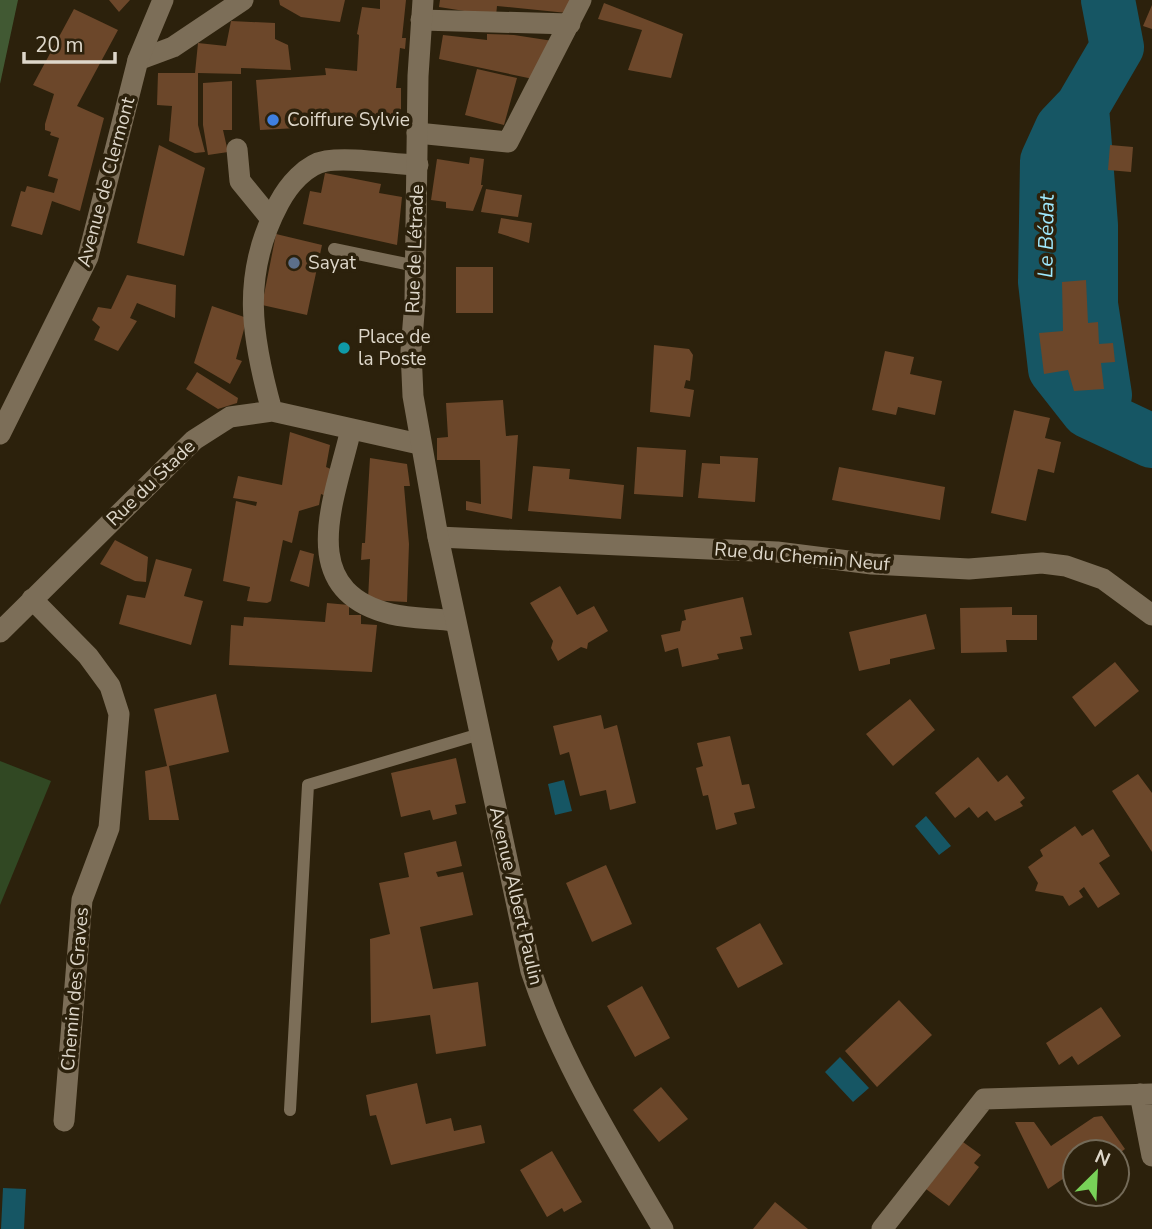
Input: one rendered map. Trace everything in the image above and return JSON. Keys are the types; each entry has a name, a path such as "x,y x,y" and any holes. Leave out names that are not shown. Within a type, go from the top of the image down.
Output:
{"street":[{"name":"Avenue de Clermont","path":"0,434 88,257 138,60 163,0"},
{"path":"138,60 173,47 243,0"},
{"path":"417,133 508,142 581,0"},
{"path":"422,10 570,24"},
{"name":"Rue de Létrade","path":"422,10 411,351 419,444 438,537"},
{"path":"237,149 240,181 271,219"},
{"path":"272,411 257,357 252,288 261,239 290,184 324,161 418,165"},
{"name":"Rue du Stade","path":"0,632 194,440 230,417 272,411 419,444"},
{"path":"351,429 329,533 328,562 339,586 360,603 391,614 456,621"},
{"name":"Avenue Albert Paulin","path":"438,537 520,930 545,1013 570,1070 663,1229"},
{"name":"Rue du Chemin Neuf","path":"438,537 777,552 900,566 969,569 1042,564 1066,566 1103,579 1152,615"},
{"name":"Chemin des Graves","path":"33,598 88,656 110,686 119,714 109,828 82,900 64,1121"},
{"path":"882,1229 984,1099 1146,1094 1152,1156"}],"lane":[{"path":"334,249 415,266"},
{"path":"290,1110 308,785 480,734"}],"green space":[{"path":"0,0 18,0 0,84"},
{"path":"0,761 51,781 0,905"}],"water":[{"path":"564,780 572,811 555,815 548,784"},
{"path":"926,816 951,846 939,855 915,826"},
{"path":"840,1057 869,1088 853,1102 825,1072"},
{"path":"3,1188 26,1189 24,1229 1,1229"}],"building":[{"path":"109,0 130,0 119,12"},
{"path":"279,0 345,0 340,22 301,17 280,5"},
{"path":"380,0 406,0 402,38 406,38 405,49 400,48 396,88 401,88 401,119 385,121 354,117 354,123 335,126 260,130 256,80 326,75 325,68 357,71 357,34 362,7 380,9"},
{"path":"440,0 576,0 567,13 497,6 496,16 439,7"},
{"path":"604,3 683,34 671,78 628,70 642,30 598,19"},
{"path":"1152,5 1152,29 1143,26"},
{"path":"74,9 118,30 77,106 104,118 80,211 52,201 42,235 11,226 21,191 25,192 27,186 54,193 58,179 48,176 59,138 45,130 45,124 54,94 33,85"},
{"path":"231,21 275,23 275,39 288,45 291,70 241,68 241,74 198,73 198,125 205,152 195,153 169,141 172,106 157,105 158,73 195,73 198,43 226,46"},
{"path":"487,34 553,41 533,79 439,59 443,35 487,40"},
{"path":"477,69 517,78 504,125 465,115"},
{"path":"232,81 232,130 223,130 228,152 208,155 203,125 203,83"},
{"path":"159,145 205,168 184,256 137,243"},
{"path":"1110,145 1133,147 1131,172 1108,170"},
{"path":"470,157 484,159 483,185 473,211 446,208 446,202 431,200 437,159 469,164"},
{"path":"325,173 381,184 379,193 402,197 397,245 303,224 310,191 321,193"},
{"path":"486,189 522,195 518,217 481,212"},
{"path":"501,218 532,223 529,243 498,233"},
{"name":"Sayat","path":"276,234 322,245 307,315 262,305"},
{"path":"456,267 493,267 493,313 456,313"},
{"path":"127,275 176,285 175,318 137,303 130,318 137,321 118,351 94,340 100,327 92,320 98,307 111,309"},
{"path":"1086,280 1088,323 1098,322 1099,344 1113,343 1115,362 1101,363 1104,389 1074,391 1068,370 1044,374 1039,333 1063,331 1062,282"},
{"path":"212,306 247,318 236,359 242,361 230,384 194,363"},
{"path":"654,345 689,349 693,355 690,381 686,380 684,388 694,390 690,417 650,412"},
{"path":"885,351 914,357 910,374 942,381 935,415 898,407 896,415 872,410"},
{"path":"197,372 238,398 237,403 218,409 186,389"},
{"path":"503,400 506,436 518,435 512,519 466,510 466,501 481,504 480,460 437,460 437,438 448,437 446,403"},
{"path":"1014,410 1050,418 1045,438 1061,442 1054,473 1038,469 1026,521 991,513"},
{"path":"290,432 330,445 326,467 333,470 326,496 321,494 319,505 299,511 292,543 283,540 271,601 247,601 250,587 223,581 236,501 256,506 257,502 233,498 238,476 282,485"},
{"path":"637,447 686,450 683,497 634,494"},
{"path":"720,456 758,458 755,502 698,498 702,463 720,464"},
{"path":"370,458 407,464 410,486 404,486 409,544 407,602 368,600 370,559 361,560 362,543 365,543"},
{"path":"533,466 570,469 569,479 624,485 621,519 528,511"},
{"path":"839,467 945,487 940,520 832,500"},
{"path":"115,540 148,557 146,582 135,581 100,564"},
{"path":"300,550 314,554 309,587 290,581"},
{"path":"156,559 192,569 184,596 203,601 191,645 119,624 127,595 145,598"},
{"path":"560,586 577,615 594,606 608,631 588,643 587,649 581,647 558,661 551,648 553,641 530,603"},
{"path":"743,597 752,635 740,637 743,649 717,654 719,659 682,667 678,648 665,652 661,635 680,631 682,621 686,620 684,610"},
{"path":"327,603 349,605 349,615 361,615 361,624 377,625 372,672 229,665 231,625 243,626 244,617 325,622"},
{"path":"1012,607 1012,615 1037,615 1037,640 1006,640 1007,652 961,653 960,608"},
{"path":"926,614 935,649 890,659 890,664 859,671 849,632"},
{"path":"1115,662 1139,691 1095,727 1072,697"},
{"path":"216,694 229,752 169,766 179,820 149,820 145,771 167,766 154,709"},
{"path":"910,699 935,730 893,766 866,734"},
{"path":"601,715 604,729 617,725 636,803 610,810 606,790 580,796 569,752 560,755 553,726"},
{"path":"730,736 742,785 749,784 755,808 734,813 737,824 716,830 708,795 703,796 696,768 703,766 697,743"},
{"path":"978,757 998,782 1007,775 1025,798 1020,802 1023,806 995,821 987,811 978,818 969,807 955,818 935,793"},
{"path":"456,758 466,803 455,805 457,814 433,820 430,810 401,817 391,773"},
{"path":"1138,774 1152,793 1152,852 1112,791"},
{"path":"1075,826 1082,836 1093,829 1110,856 1099,863 1120,894 1098,908 1084,887 1079,891 1083,897 1069,906 1063,896 1035,891 1038,883 1028,867 1043,856 1040,850"},
{"path":"456,841 462,866 436,872 438,877 463,872 473,915 420,927 433,989 478,982 486,1046 436,1054 430,1015 371,1023 370,939 390,934 379,883 409,877 404,853"},
{"path":"606,865 632,924 592,942 566,883"},
{"path":"760,923 783,964 738,988 716,948"},
{"path":"642,986 670,1038 635,1057 607,1006"},
{"path":"899,1000 932,1035 877,1087 845,1051"},
{"path":"1101,1007 1121,1036 1078,1065 1072,1056 1059,1065 1046,1043"},
{"path":"417,1083 426,1124 451,1118 454,1131 481,1125 485,1143 391,1165 376,1115 370,1116 366,1095"},
{"path":"661,1087 688,1119 659,1142 633,1110"},
{"path":"1102,1116 1117,1138 1063,1138 1094,1117"},
{"path":"1015,1122 1034,1122 1051,1146 1061,1139 1061,1180 1048,1189"},
{"path":"963,1142 981,1155 974,1163 979,1167 949,1206 926,1189"},
{"path":"552,1151 582,1202 564,1212 562,1208 547,1217 520,1170"},
{"path":"775,1202 808,1229 753,1229"}],"waterway":[{"name":"Le Bédat","path":"1108,0 1117,47 1082,107 1062,128 1047,161 1045,282 1055,369 1088,411 1152,441"},
{"path":"1082,107 1091,225 1091,304 1105,395"}],"place":[{"name":"Coiffure Sylvie","path":"273,120"},
{"name":"Sayat","path":"294,263"},
{"name":"Place de la Poste","path":"344,348"}]}
